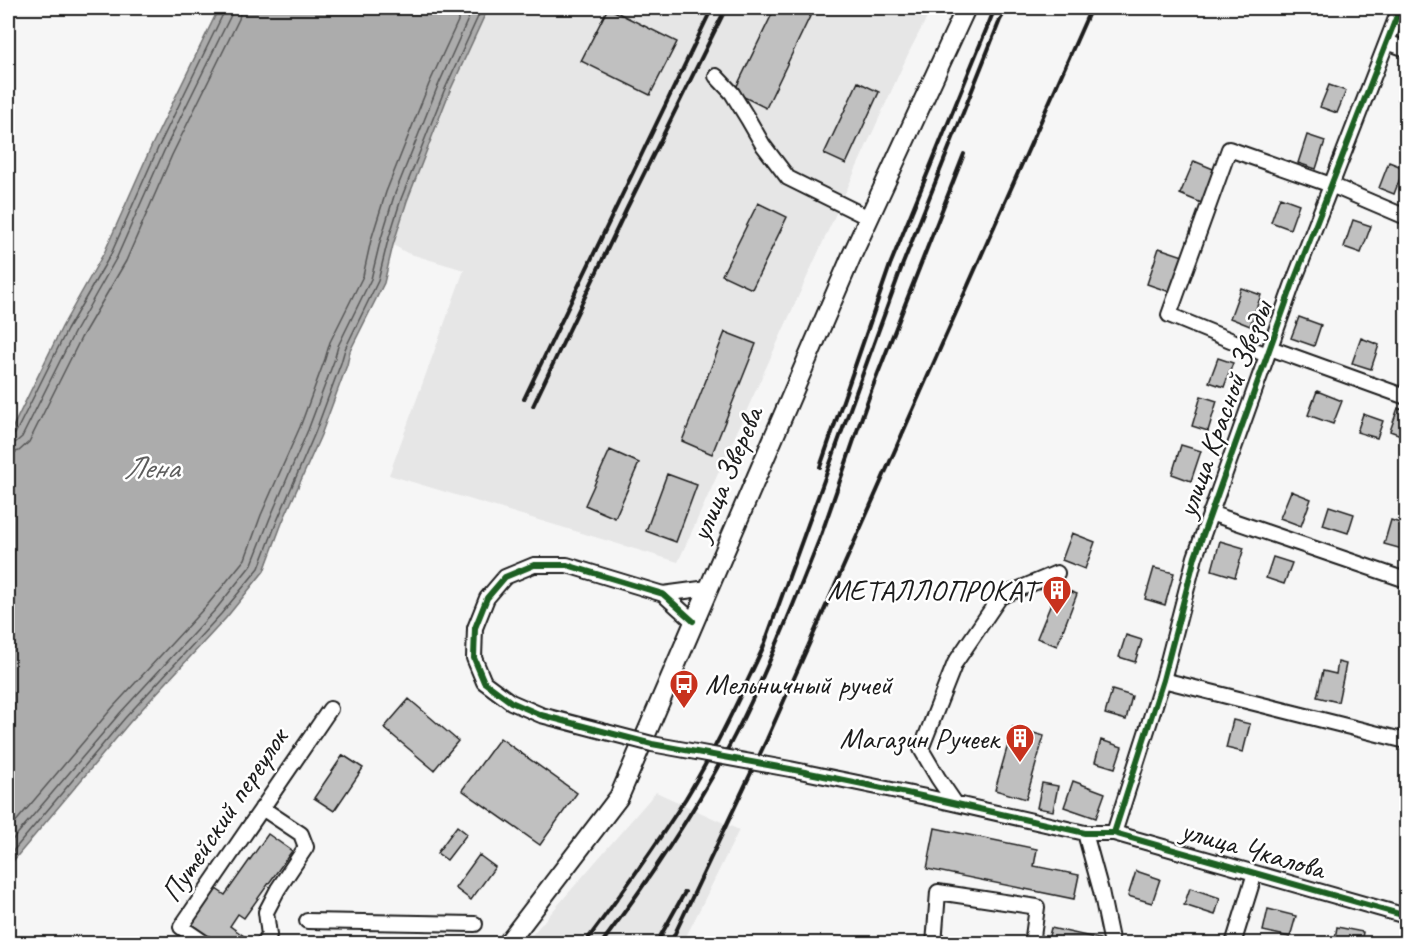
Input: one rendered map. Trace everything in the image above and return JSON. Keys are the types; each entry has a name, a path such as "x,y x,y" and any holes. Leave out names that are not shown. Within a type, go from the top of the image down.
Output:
{"main road":[{"name":"улица Зверева","path":"507,944 619,797 693,621 869,218 966,8"}],"street":[{"name":"улица Красной Звезды","path":"1114,833 1163,680 1195,556 1292,286 1400,8"},
{"path":"1387,42 1407,49"},
{"path":"716,76 732,93 763,145 788,178 869,218"},
{"path":"1407,217 1331,185 1229,149 1169,315 1268,352 1407,397"},
{"path":"1210,513 1407,580"},
{"name":"улица Чкалова","path":"663,594 567,565 534,565 505,577 487,598 475,628 474,658 484,682 512,702 541,715 652,744 790,769 1085,833 1114,833 1407,916"},
{"path":"955,803 921,749 955,663 1000,597 1057,573"},
{"path":"663,594 708,588"},
{"path":"663,594 693,621"},
{"path":"1163,680 1407,741"},
{"name":"Путейский переулок","path":"206,944 181,927 330,709"},
{"path":"262,808 302,834 306,847 278,889 266,912 269,935 263,944"},
{"path":"1085,833 1101,891 1112,944"},
{"path":"1233,944 1255,873"},
{"path":"934,944 938,892 1036,907 1032,944"},
{"path":"307,921 475,924"}],"shaded area":[{"path":"488,8 932,8 909,52 678,562 389,475 464,270 407,253 393,245 407,201 449,93"},
{"path":"656,792 739,830 683,943 525,943"}],"water":[{"name":"Лена","path":"219,8 488,8 449,93 407,201 384,283 350,351 321,435 282,523 264,571 226,618 130,722 8,867 8,437 62,327 105,251 152,145"}],"building":[{"path":"608,8 677,42 650,95 581,61"},
{"path":"775,8 814,8 766,108 734,92"},
{"path":"1406,77 1406,103 1398,99"},
{"path":"858,82 879,92 846,164 824,154"},
{"path":"1329,85 1346,91 1337,113 1320,107"},
{"path":"1307,135 1325,141 1316,169 1298,163"},
{"path":"1194,161 1218,171 1204,204 1180,194"},
{"path":"1389,162 1404,168 1394,194 1379,188"},
{"path":"1280,197 1299,204 1290,229 1271,222"},
{"path":"758,203 787,217 752,289 722,275"},
{"path":"1353,220 1371,226 1361,253 1344,247"},
{"path":"1159,248 1183,256 1170,292 1147,284"},
{"path":"1241,288 1261,295 1250,326 1230,318"},
{"path":"1299,317 1321,325 1314,346 1291,338"},
{"path":"725,332 756,344 712,454 682,441"},
{"path":"1361,338 1379,345 1371,369 1352,363"},
{"path":"1218,358 1233,363 1224,387 1209,382"},
{"path":"1317,391 1342,401 1333,424 1308,415"},
{"path":"1201,396 1217,401 1208,431 1192,426"},
{"path":"1398,408 1406,411 1406,437 1390,431"},
{"path":"1363,414 1383,421 1377,438 1357,432"},
{"path":"1181,445 1201,451 1191,481 1172,474"},
{"path":"610,450 639,463 615,518 585,505"},
{"path":"667,474 697,485 676,542 646,531"},
{"path":"1291,491 1311,499 1301,526 1280,518"},
{"path":"1329,506 1354,514 1348,533 1323,525"},
{"path":"1391,520 1406,525 1406,550 1384,544"},
{"path":"1072,533 1095,542 1085,569 1062,560"},
{"path":"1220,541 1244,548 1235,577 1212,570"},
{"path":"1273,557 1292,563 1284,584 1266,578"},
{"path":"1154,568 1174,573 1165,605 1145,599"},
{"name":"МЕТАЛЛОПРОКАТ","path":"1058,587 1077,594 1057,646 1037,638"},
{"path":"1126,635 1142,640 1135,662 1119,657"},
{"path":"1338,662 1346,664 1338,702 1317,697 1323,671 1336,674"},
{"path":"1112,690 1132,696 1126,720 1105,714"},
{"path":"409,699 458,741 434,770 384,728"},
{"path":"1233,720 1250,724 1243,752 1226,748"},
{"name":"Магазин Ручеек","path":"1013,727 1044,736 1026,799 995,790"},
{"path":"500,738 577,793 540,845 462,790"},
{"path":"1101,740 1122,747 1115,768 1095,762"},
{"path":"343,755 363,768 334,811 314,798"},
{"path":"1073,781 1105,793 1096,818 1064,807"},
{"path":"1042,783 1058,786 1053,811 1037,808"},
{"path":"457,826 467,834 447,860 437,853"},
{"path":"935,828 1037,849 1034,866 1079,875 1074,899 927,869"},
{"path":"268,834 292,851 244,918 238,914 230,926 255,944 214,944 187,924 213,887 225,895"},
{"path":"479,855 495,867 471,900 455,888"},
{"path":"1136,871 1160,879 1152,903 1128,896"},
{"path":"1190,888 1220,898 1215,915 1184,905"},
{"path":"1268,909 1296,916 1290,937 1263,931"},
{"path":"1337,927 1363,932 1361,944 1334,944"},
{"path":"1051,928 1100,939 1099,944 1047,944"},
{"path":"307,942 458,942 458,944 307,944"}],"railway":[{"path":"524,399 712,8"},
{"path":"533,406 627,208 726,8"},
{"path":"820,467 890,265 995,8"},
{"path":"584,944 662,835 697,780 763,648 902,266 1000,20 1007,8"},
{"path":"670,944 767,739 1091,8"},
{"path":"601,944 663,857 701,796 761,681 821,535 873,386 964,154"},
{"path":"656,944 685,892"}],"cycle path":[{"path":"1114,833 1163,680 1195,557 1292,286 1400,8"},
{"path":"693,621 663,594 567,565 534,565 505,577 487,598 475,628 474,658 484,682 511,702 541,715 652,744 790,769 1085,833 1114,833 1406,916"}],"place":[{"name":"МЕТАЛЛОПРОКАТ","path":"1057,616"},
{"name":"Мельничный ручей","path":"684,710"},
{"name":"Магазин Ручеек","path":"1020,764"}]}
